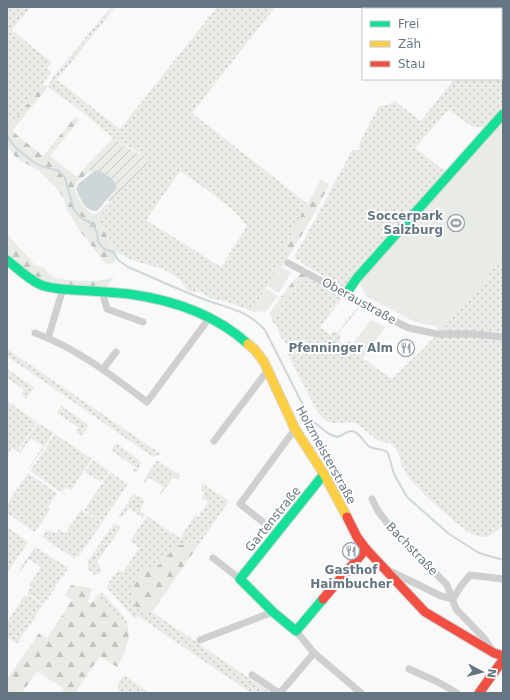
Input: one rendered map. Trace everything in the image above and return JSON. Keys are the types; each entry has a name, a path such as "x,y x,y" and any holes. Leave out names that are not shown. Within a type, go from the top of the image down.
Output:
{"street":[{"path":"346,294 357,278 503,114"},
{"name":"Holzmeisterstraße","path":"7,260 24,275 42,285 102,291 169,301 210,317 234,330 255,350 268,370 295,430 324,474 358,537 380,566 425,612 494,653 503,656"},
{"name":"Oberaustraße","path":"288,263 346,294 375,312 409,328 437,334 475,334 503,337"},
{"path":"48,338 63,288"},
{"path":"102,291 107,309 143,322"},
{"path":"35,333 48,338 103,369 147,402 210,317"},
{"path":"103,369 116,352"},
{"path":"214,441 268,370"},
{"path":"277,533 240,504 295,430"},
{"name":"Gartenstraße","path":"240,579 324,474"},
{"name":"Bachstraße","path":"372,499 378,511 388,524 447,585 456,609 484,638 494,653"},
{"path":"296,631 366,549"},
{"path":"213,558 240,579 273,612 296,631 314,653 361,693"},
{"name":"Bachstraße","path":"380,566 441,596 453,598"},
{"path":"453,598 460,586 470,575 503,579"},
{"path":"200,640 273,612"},
{"path":"252,675 280,693 314,653"},
{"path":"479,693 503,660"},
{"path":"409,669 438,682 457,693"}],"green space":[{"path":"9,7 31,7 12,30 52,63 47,68 51,72 43,85 12,123 7,120 7,9"},
{"path":"111,7 115,7 57,80 120,129 217,7 275,7 192,113 308,204 284,247 291,253 282,266 279,266 252,311 228,302 210,298 201,292 191,292 186,289 179,279 167,271 132,260 114,249 110,244 106,230 101,223 101,216 151,159 113,138 84,113 48,87 52,78","holes":["180,171 224,203 247,226 221,267 146,220"]},
{"path":"503,7 503,108 485,127 473,127 448,110 415,148 447,173 347,287 344,288 303,264 300,260 296,260 295,255 352,150 359,150 360,142 379,106 387,105 395,101 421,121 453,80 502,80 502,8 495,8"},
{"path":"43,85 48,87 12,131 43,156 75,117 79,120 50,156 77,177 87,165 91,171 77,182 74,188 81,203 89,212 93,214 98,213 109,201 111,203 101,216 101,223 107,231 110,245 117,252 114,262 111,264 105,263 80,231 66,208 64,199 59,191 38,170 19,160 12,153 7,144 7,120 12,123"},
{"name":"Soccerpark Salzburg","path":"503,117 503,258 441,331 437,330 437,326 415,322 367,297 358,280"},
{"path":"113,138 133,151 151,159 111,203 108,200 116,189 113,182 107,175 96,170 92,173 87,165"},
{"path":"321,179 329,185 291,253 284,247"},
{"path":"7,234 35,265 43,267 49,274 56,278 77,281 96,281 111,278 115,274 106,289 57,286 30,277 7,256"},
{"path":"503,258 503,526 488,537 479,537 470,533 455,522 426,496 410,479 402,466 398,452 392,444 377,440 355,422 335,423 326,421 318,413 288,355 288,345 280,336 277,326 271,321 302,278 312,281 315,278 344,296 320,327 330,335 333,331 337,333 358,307 354,304 355,303 363,308 362,310 359,308 338,334 342,337 339,341 345,345 348,341 353,344 350,349 392,379 434,338 440,337 441,331"},
{"path":"279,266 291,272 279,293 267,286"},
{"path":"303,273 315,278 312,281 302,278 272,318 269,314 290,285 299,275"},
{"path":"266,289 278,296 265,313 252,311"},
{"path":"371,320 385,327 363,358 349,348"},
{"path":"7,349 161,454 153,457 7,356"},
{"path":"7,369 34,387 26,399 21,395 24,390 7,378"},
{"path":"7,401 37,422 17,452 12,448 7,455"},
{"path":"61,406 89,425 81,436 76,432 79,428 57,413"},
{"path":"38,423 54,433 28,469 43,446 31,438 20,454 18,452"},
{"path":"55,434 92,459 71,490 66,487 62,493 30,471"},
{"path":"116,443 140,461 141,464 136,473 133,471 135,467 112,451"},
{"path":"93,460 109,471 101,482 85,472"},
{"path":"156,461 181,476 178,480 173,477 161,495 159,494 164,487 149,478 145,483 143,482"},
{"path":"110,472 128,484 102,522 84,510"},
{"path":"28,473 57,493 48,507 51,509 35,532 7,513 7,504"},
{"path":"202,483 229,501 199,544 190,542 175,547 156,568 140,610 152,612 271,693 251,693 138,616 135,619 107,588 108,584 118,570 123,572 139,548 130,541 147,516 180,538 195,515 198,517 208,502 202,498 204,493 201,488"},
{"path":"135,494 143,499 144,502 140,510 145,514 143,518 128,508 122,517 118,517 132,496"},
{"path":"81,510 102,523 79,556 75,559 42,537 46,530 57,533 59,529 65,533"},
{"path":"114,523 121,528 97,562 102,571 100,574 95,575 88,569 88,561"},
{"path":"7,527 28,542 7,573"},
{"path":"191,542 199,544 152,612 140,610 132,603 133,584 146,566 156,568 175,547"},
{"path":"35,547 68,568 44,604 27,593 31,587 29,585 41,567 29,559 21,571 19,570"},
{"path":"71,585 92,588 88,602 91,604 97,596 129,632 125,650 117,667 100,656 75,693 61,693 64,689 37,671 22,693 7,693 7,679 39,633 47,638 72,600 65,595"},
{"path":"102,592 126,619 129,632 97,596"},
{"path":"25,595 27,597 28,595 43,605 17,644 7,637 7,622"},
{"path":"124,675 149,693 119,693 118,684"}],"shaded area":[{"path":"96,170 110,177 115,183 116,189 97,211 93,211 86,207 76,189 79,183"}],"waterway":[{"path":"7,136 16,148 32,161 41,166 59,171 65,178 74,210 83,219 91,223 97,232 98,242 104,249 113,252 118,260 128,267 252,318 265,330 310,419 329,434 337,437 351,431 357,433 370,447 386,451 388,453 394,474 407,497 449,534 479,553 503,560"}],"traffic: fast":[{"path":"346,294 357,278 503,114"},
{"path":"7,260 27,277 41,285 62,289 129,294 162,300 193,310 222,324 248,344"},
{"path":"323,599 296,631 273,612 240,579 324,474"}],"traffic: slow":[{"path":"248,344 255,350 264,362 295,429 324,474 347,517"}],"traffic: jam":[{"path":"347,517 357,537 366,549 425,612 494,653 503,656"},
{"path":"323,599 366,549"},
{"path":"479,693 503,660"}],"place":[{"name":"Soccerpark Salzburg","path":"456,223"},
{"name":"Pfenninger Alm","path":"406,348"},
{"name":"Gasthof Haimbucher","path":"351,551"}]}
